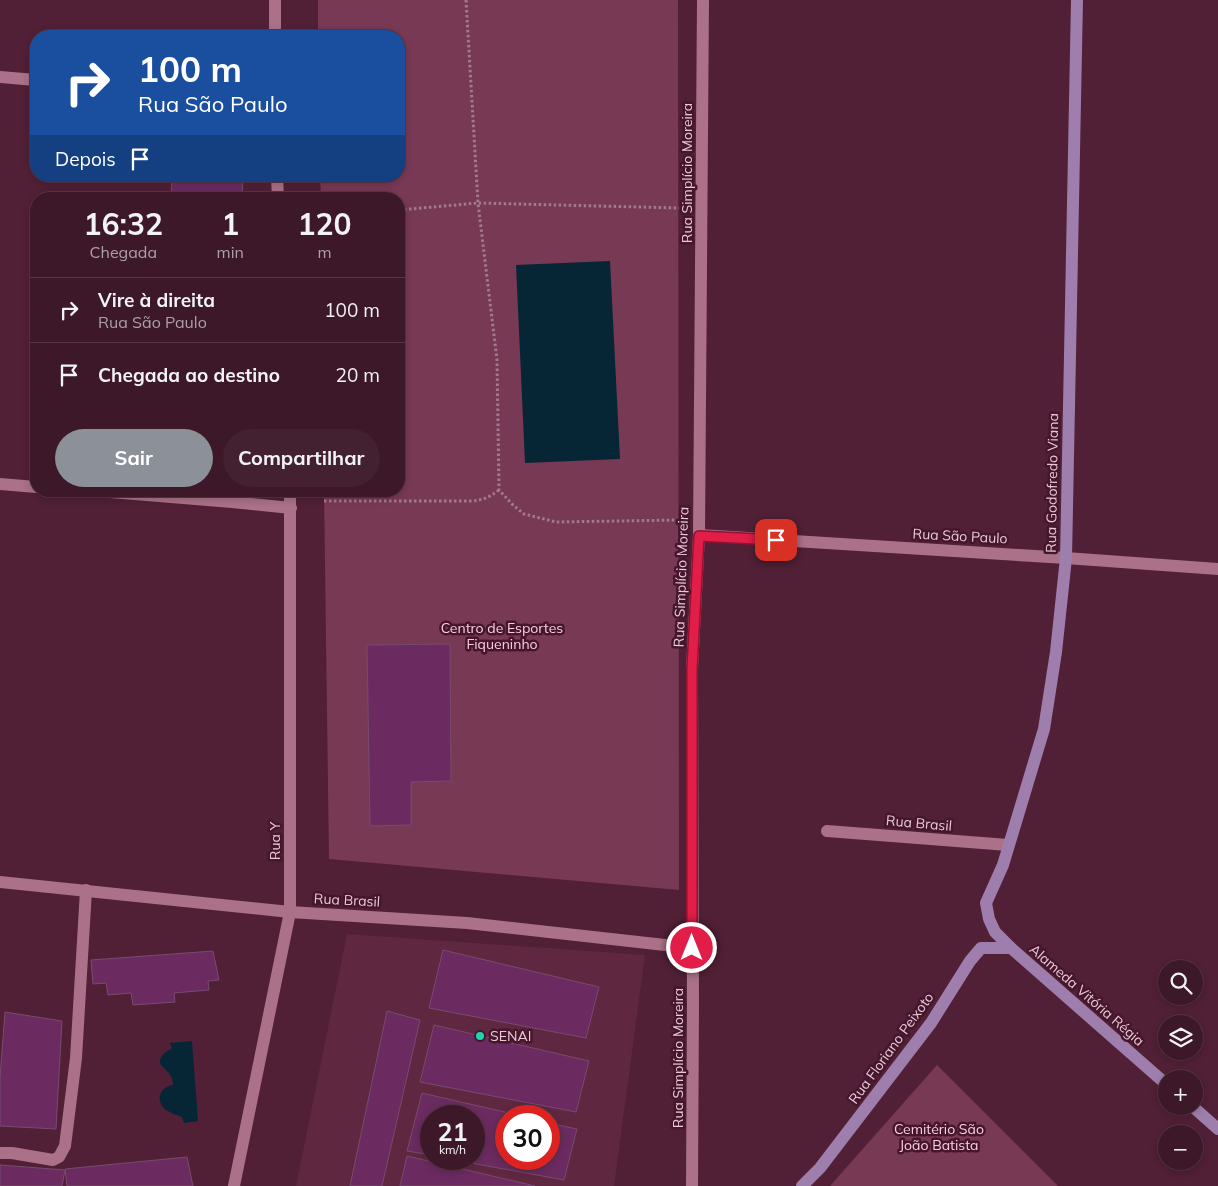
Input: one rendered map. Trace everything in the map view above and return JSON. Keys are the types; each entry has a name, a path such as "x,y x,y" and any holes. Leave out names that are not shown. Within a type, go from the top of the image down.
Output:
{"main road":[{"name":"Rua Godofredo Viana","path":"1011,948 995,932 989,919 986,903 1002,865 1044,729 1056,652 1066,558 1077,0"},
{"name":"Rua Floriano Peixoto","path":"802,1186 820,1168 931,1023 970,961 981,948 1011,948"},
{"name":"Alameda Vitória Régia","path":"1011,948 1158,1077"},
{"path":"1202,1115 1218,1129"}],"street":[{"path":"275,0 275,30"},
{"name":"Rua Simplício Moreira","path":"692,1186 692,669 699,536 703,0"},
{"path":"0,77 30,80"},
{"path":"0,484 30,486"},
{"path":"171,497 290,508"},
{"name":"Rua Y","path":"234,1186 290,912 290,497"},
{"name":"Rua São Paulo","path":"699,536 1218,569"},
{"name":"Rua Brasil","path":"827,831 1008,845"},
{"name":"Rua Brasil","path":"0,882 290,912 467,923 692,948"},
{"path":"0,1153 12,1153 53,1160 59,1157 64,1146 76,1058 86,890"}],"path":[{"path":"466,0 478,203 497,360 499,490 524,514 556,522 678,520"},
{"path":"405,209 478,203 679,208"},
{"path":"324,501 472,501 492,496 499,490"}],"shaded area":[{"name":"SENAI","path":"347,934 645,955 614,1186 296,1186"}],"green space":[{"name":"Centro de Esportes Fiqueninho","path":"318,0 678,0 679,890 329,859 324,497 405,497 405,192 321,192 320,182 405,182 405,30 318,30"},
{"name":"Cemitério São João Batista","path":"937,1065 1058,1186 830,1186"}],"water":[{"path":"610,261 620,459 525,463 516,265"},
{"path":"192,1041 198,1121 184,1123 182,1117 166,1110 160,1103 162,1091 164,1088 173,1085 173,1081 160,1064 160,1058 172,1048 170,1043"}],"building":[{"path":"172,182 243,182 242,192 171,192"},
{"path":"450,644 451,781 411,782 411,825 370,826 367,645"},
{"path":"443,950 599,987 586,1038 429,1008"},
{"path":"213,951 219,980 208,981 209,990 174,993 175,1002 133,1005 131,993 108,995 106,983 93,984 91,960"},
{"path":"387,1011 420,1020 382,1186 350,1186"},
{"path":"5,1012 62,1021 56,1129 0,1126 0,1077"},
{"path":"434,1025 589,1061 576,1112 560,1109 560,1105 540,1105 420,1082"},
{"path":"422,1093 474,1105 420,1105 420,1153 407,1151"},
{"path":"485,1107 495,1110 495,1167 485,1166"},
{"path":"560,1125 577,1129 564,1180 509,1170 560,1170"},
{"path":"407,1156 420,1159 420,1170 467,1170 535,1186 400,1186"},
{"path":"187,1157 193,1186 67,1186 65,1169"},
{"path":"0,1165 65,1170 62,1186 0,1186"}],"place":[{"name":"SENAI","path":"480,1036"}],"route":[{"path":"692,948 692,669 699,536 776,540"}]}
